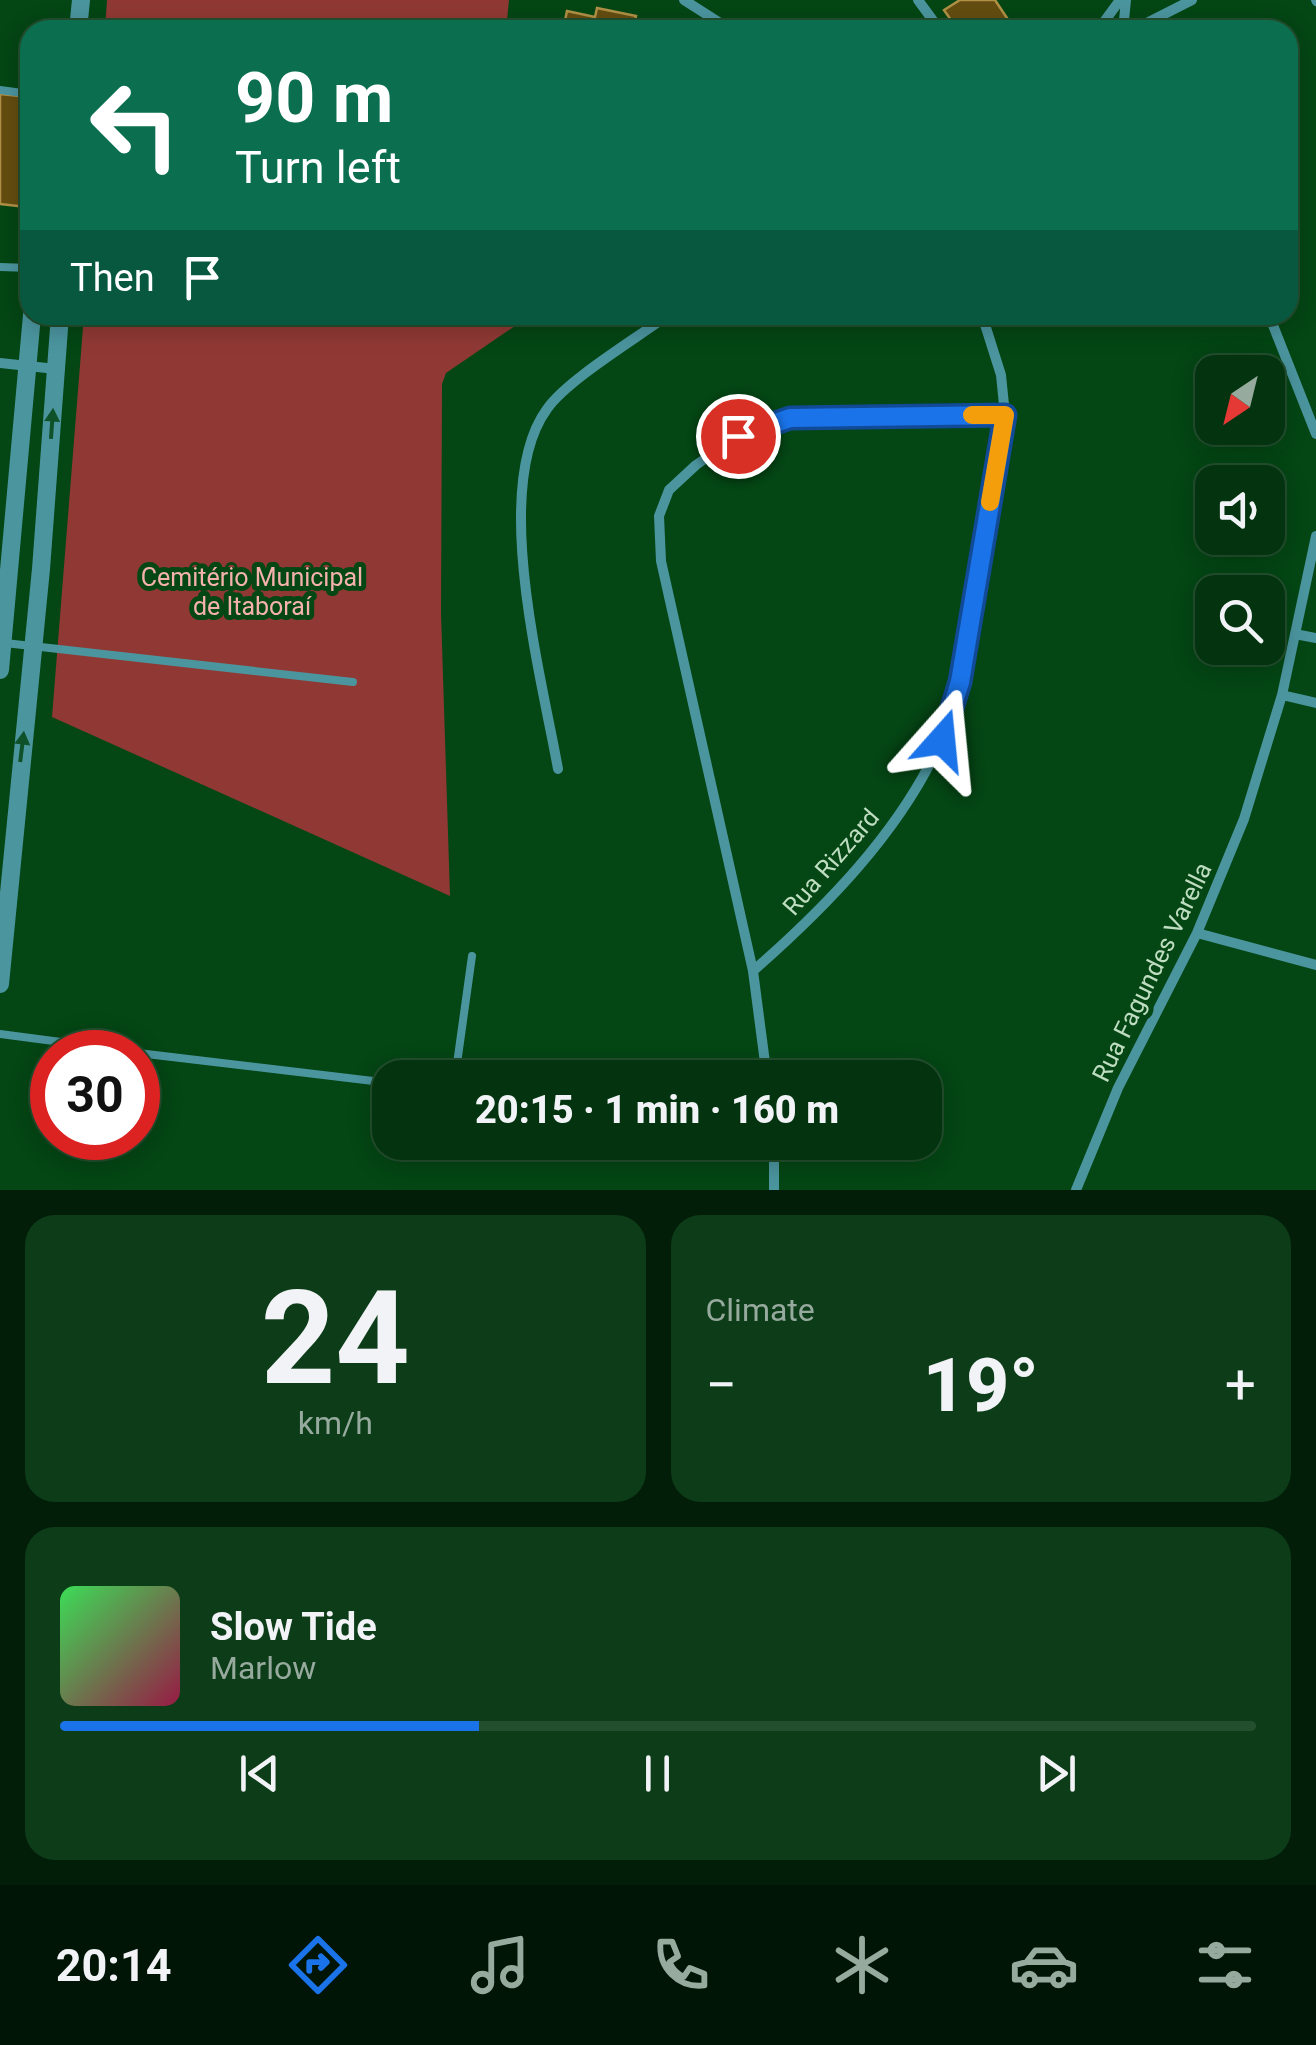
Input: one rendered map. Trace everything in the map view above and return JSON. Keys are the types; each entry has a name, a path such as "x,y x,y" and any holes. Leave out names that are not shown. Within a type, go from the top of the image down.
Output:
{"street":[{"path":"684,0 715,20"},
{"path":"1106,20 1123,0"},
{"path":"1153,20 1192,0"},
{"path":"0,670 31,325"},
{"path":"0,984 7,816 32,647 59,325"},
{"path":"558,770 522,560 520,486 537,424 560,394 654,325"},
{"name":"Rua Rizzard","path":"752,971 801,929 869,852 916,792 942,740 960,682 1005,415 1000,375 985,325"},
{"path":"1272,325 1316,434"},
{"path":"0,363 56,369"},
{"path":"764,1060 752,971 661,561 659,516 669,490 696,465 738,436 790,418 1005,415"},
{"name":"Rua Fagundes Varella","path":"1076,1190 1118,1088 1198,933 1244,818 1282,696 1316,536"},
{"path":"1295,634 1316,638"},
{"path":"1282,696 1316,703"},
{"path":"1198,933 1316,965"},
{"path":"774,1160 774,1190"}],"lane":[{"path":"2,643 353,682"},
{"path":"458,1060 472,956"},
{"path":"0,1034 30,1038"},
{"path":"160,1055 372,1081"}],"green space":[{"path":"107,0 509,0 507,20 106,20"},
{"name":"Cemitério Municipal de Itaboraí","path":"83,325 516,325 446,373 442,384 441,613 450,896 52,717"}],"building":[{"path":"960,0 995,0 1008,20 951,20 944,10"},
{"path":"597,8 636,16 635,20 565,20 567,11 595,17"},
{"path":"0,94 20,96 20,206 0,204"}],"slow traffic":[{"path":"972,415 1005,415 990,502"}],"route":[{"path":"738,436 790,418 1005,415 960,682 942,740"}]}
